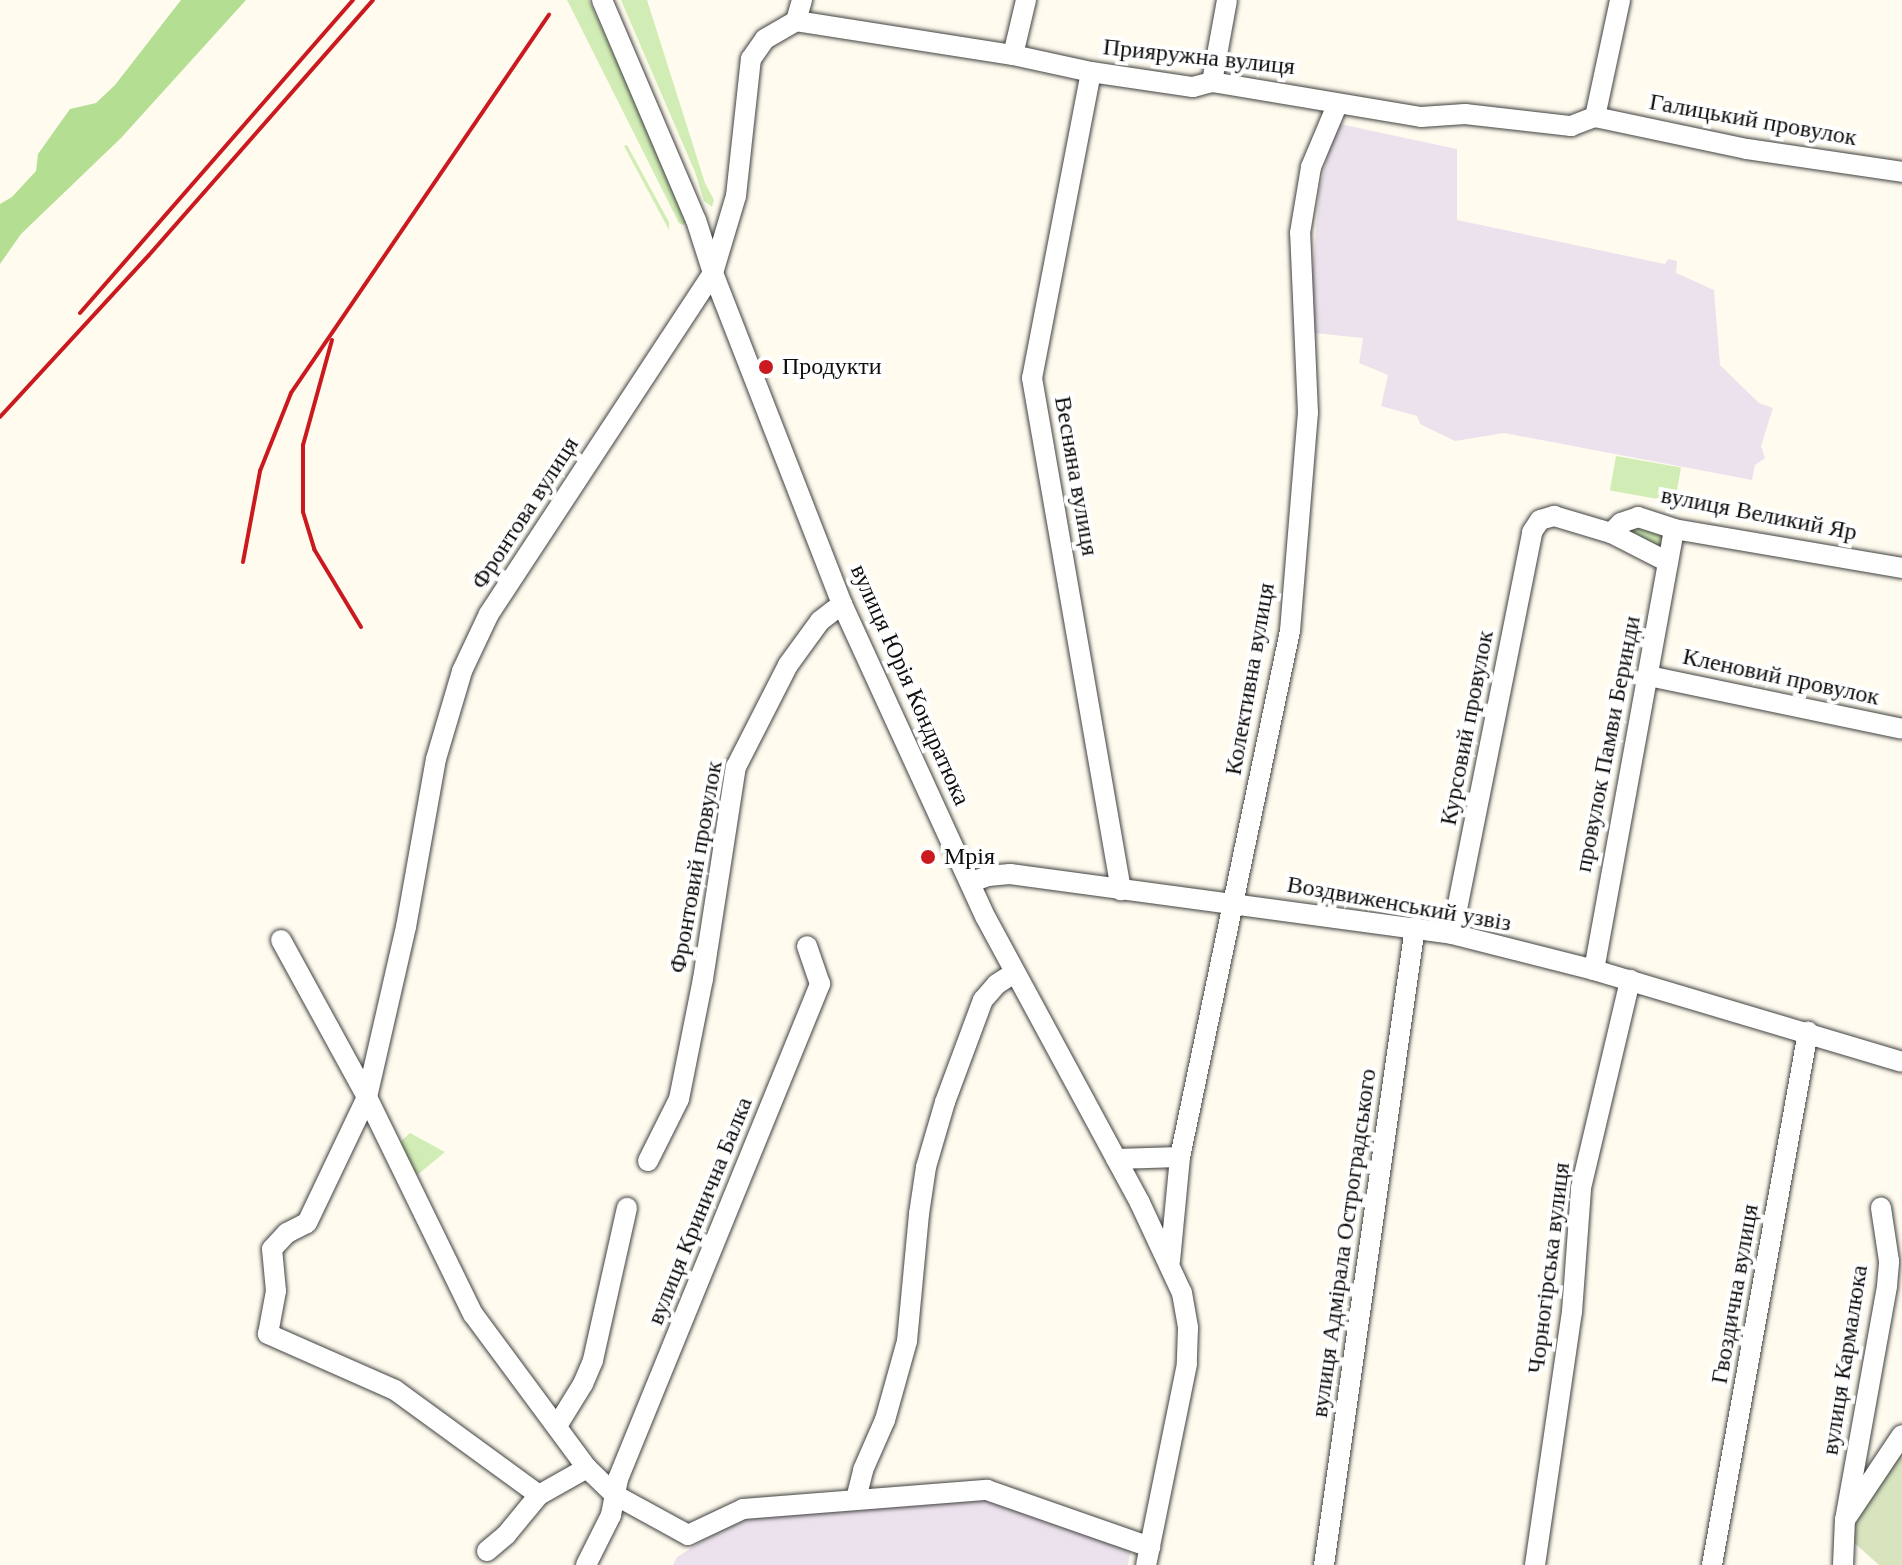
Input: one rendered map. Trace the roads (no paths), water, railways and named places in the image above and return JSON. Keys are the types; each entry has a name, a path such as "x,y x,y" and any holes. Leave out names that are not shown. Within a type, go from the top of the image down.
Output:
{"street":[{"name":"вулиця Юрія Кондратюка","path":"602,0 696,220 713,273 842,604 1014,973 1170,1261 1182,1293 1188,1328 1187,1364 1148,1556"},
{"path":"796,21 802,0"},
{"path":"1013,55 1026,0"},
{"path":"1212,82 1227,0"},
{"path":"1595,117 1620,0"},
{"name":"Фронтова вулиця","path":"539,1495 395,1390 268,1334 276,1291 272,1249 287,1233 307,1223 367,1097 406,927 436,759 462,671 489,614 713,273 736,196 751,59 765,39 796,21"},
{"name":"Прияружна вулиця","path":"796,21 1013,55 1091,72 1193,87 1212,82 1421,117 1465,114 1571,126 1595,117"},
{"name":"Весняна вулиця","path":"1091,72 1032,378 1121,890"},
{"name":"Колективна вулиця","path":"1170,1261 1180,1157 1290,631 1308,413 1300,233 1311,167 1337,105"},
{"name":"Галицький провулок","path":"1595,117 1747,149 1902,172"},
{"name":"Курсовий провулок","path":"1452,934 1532,532 1540,520 1554,516 1611,533"},
{"name":"вулиця Великий Яр","path":"1611,533 1621,523 1638,517 1674,529 1902,568"},
{"name":"провулок Памви Беринди","path":"1594,970 1674,529"},
{"path":"1611,533 1668,562"},
{"name":"Фронтовий провулок","path":"648,1161 679,1099 703,979 736,767 788,665 820,621 842,604"},
{"name":"Кленовий провулок","path":"1649,676 1902,729"},
{"name":"Воздвиженський узвіз","path":"971,882 1010,874 1452,934 1630,980 1902,1062"},
{"name":"вулиця Адмірала Остроградського","path":"1324,1565 1415,927"},
{"path":"281,940 367,1097 473,1314 587,1468 615,1495 688,1535 743,1509 987,1490 1148,1556"},
{"name":"вулиця Кринична Балка","path":"586,1565 611,1515 618,1479 820,984 807,946"},
{"path":"856,1499 863,1470 885,1420 907,1341 926,1167 945,1102 983,1000 997,984 1014,973"},
{"name":"Чорногірська вулиця","path":"1535,1565 1572,1312 1581,1188 1630,980"},
{"name":"Гвоздична вулиця","path":"1712,1565 1808,1032"},
{"path":"1116,1159 1180,1157"},
{"path":"557,1426 583,1384 593,1360 627,1208"},
{"name":"вулиця Кармалюка","path":"1843,1565 1845,1520 1887,1286 1889,1261 1881,1208"},
{"name":"вулиця Кармалюка","path":"1845,1520 1902,1435"},
{"path":"487,1551 506,1535 539,1495 587,1468"}],"railway":[{"path":"80,313 353,0"},
{"path":"0,417 149,255 373,0"},
{"path":"243,562 260,471 291,393 549,15"},
{"path":"332,340 303,445 303,512 314,549 361,627"}],"place":[{"name":"Продукти","path":"766,367"},
{"name":"Мрія","path":"928,857"}]}
